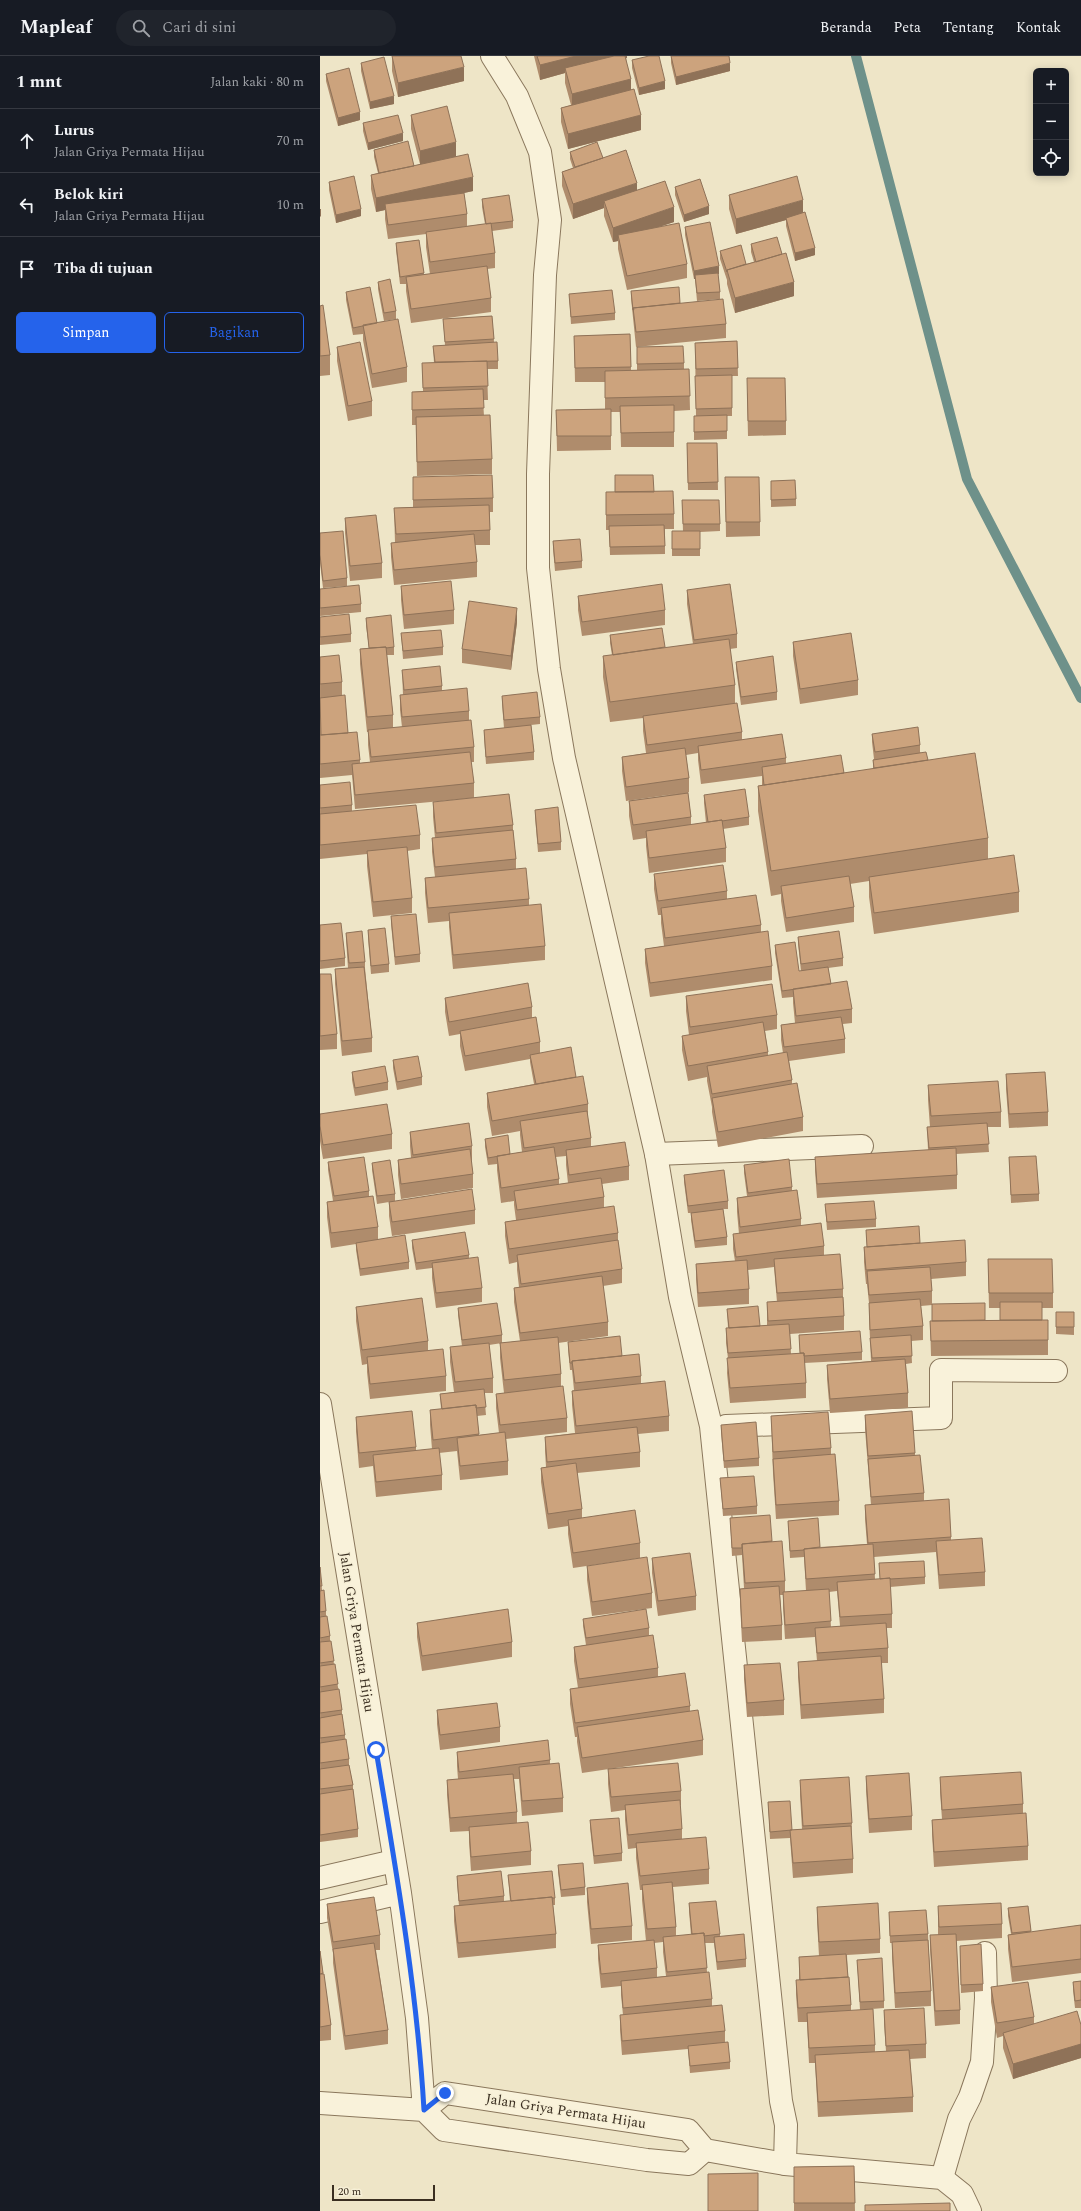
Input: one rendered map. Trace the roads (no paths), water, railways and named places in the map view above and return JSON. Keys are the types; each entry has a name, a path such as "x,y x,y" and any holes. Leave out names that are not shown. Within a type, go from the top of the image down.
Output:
{"street":[{"path":"492,56 517,96 540,152 550,220 545,275 538,490 538,568 549,669 564,758 656,1154 680,1297 711,1426 781,2101 786,2125 785,2164"},
{"path":"656,1154 862,1146"},
{"path":"711,1426 941,1418 941,1370 1056,1371"},
{"name":"Jalan Griya Permata Hijau","path":"320,1404 400,1893 417,2018 424,2110"},
{"path":"320,1878 394,1861"},
{"path":"320,1912 400,1893"},
{"path":"942,2178 960,2119 970,2097 982,2062 986,1998 984,1953"},
{"name":"Jalan Griya Permata Hijau","path":"424,2110 445,2093 688,2130 705,2150"},
{"path":"320,2103 424,2110 444,2130 689,2164 705,2150 785,2164 942,2178 962,2194 970,2211"}],"waterway":[{"path":"856,56 967,479 1081,698"}]}
